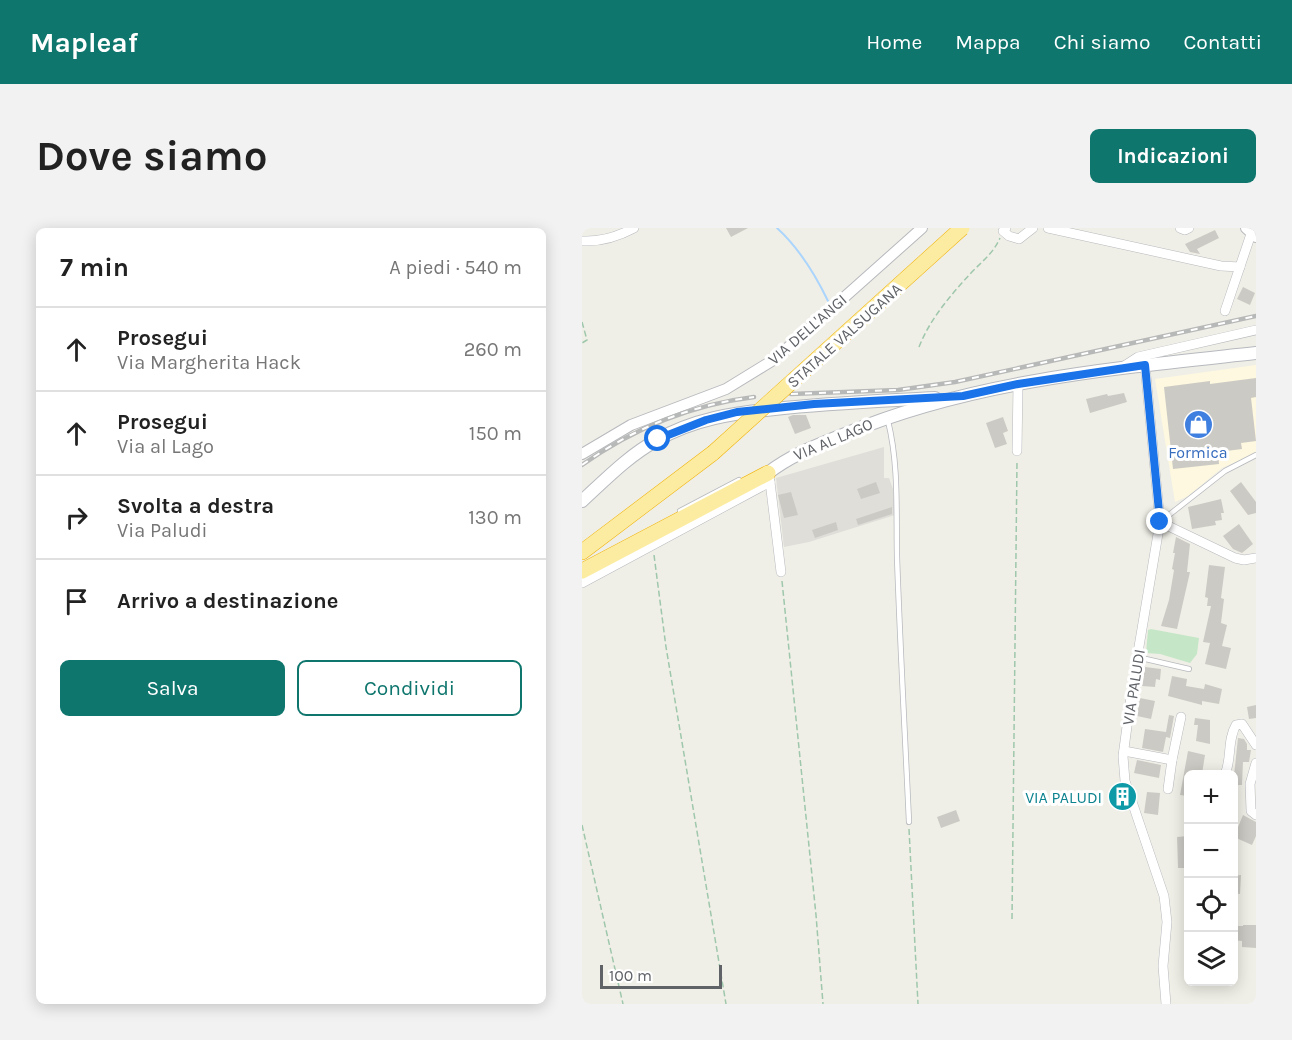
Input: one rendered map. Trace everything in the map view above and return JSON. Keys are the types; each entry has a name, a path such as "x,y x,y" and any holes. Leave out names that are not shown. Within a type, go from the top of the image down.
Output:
{"highway":[{"name":"STATALE VALSUGANA","path":"582,541 710,450 951,228"},
{"name":"STATALE VALSUGANA","path":"582,552 710,450 962,228"},
{"path":"582,571 766,478"}],"main road":[{"name":"VIA AL LAGO","path":"766,478 784,460 871,423 963,396 1018,384 1120,368 1256,353"},
{"path":"582,501 636,453 658,439 685,427 737,412 814,404 963,396"},
{"path":"866,402 887,417"},
{"path":"853,403 867,414 871,423"}],"street":[{"path":"582,241 592,242 618,237 634,228"},
{"name":"VIA DELL'ANGI","path":"582,454 631,425 726,389 774,359 922,228"},
{"path":"1005,230 1009,236 1019,239 1033,228"},
{"path":"1048,228 1221,266 1240,267"},
{"path":"1180,228 1185,230 1189,228"},
{"path":"1225,311 1252,231"},
{"path":"1120,368 1138,357 1256,330"},
{"name":"VIA PALUDI","path":"1145,365 1160,522 1124,751 1125,781 1164,896 1167,922 1163,966 1166,1004"},
{"path":"1017,451 1018,384"},
{"path":"766,478 781,572"},
{"path":"1160,522 1235,558 1244,560 1256,558"},
{"path":"582,583 644,540"},
{"path":"1168,789 1181,717"},
{"path":"1227,770 1230,765 1232,731 1236,725 1242,724 1246,728 1256,745"},
{"path":"1124,751 1172,760"},
{"path":"1256,763 1250,784 1251,811 1256,816"}],"lane":[{"path":"887,417 894,447 909,822"},
{"path":"1160,522 1225,471 1256,455"},
{"path":"671,516 745,477 766,478"},
{"path":"1137,657 1189,669"}],"path":[{"path":"919,347 927,326 970,273 994,250 1005,230"},
{"path":"582,322 587,340 582,343"},
{"path":"1012,919 1017,451"},
{"path":"644,540 666,647 726,1004"},
{"path":"781,572 823,1004"},
{"path":"909,822 918,1004"},
{"path":"582,825 623,1004"}],"shaded area":[{"path":"1256,365 1256,453 1222,468 1188,496 1175,502 1155,379"},
{"path":"884,447 884,478 889,478 893,489 895,515 809,542 784,547 776,478"}],"green space":[{"path":"1148,630 1199,638 1197,654 1190,663 1160,654 1146,653"}],"building":[{"path":"726,228 748,228 731,237"},
{"path":"1215,230 1219,238 1197,249 1200,254 1190,252 1185,244"},
{"path":"1243,287 1255,293 1250,305 1237,299"},
{"path":"1256,378 1256,397 1251,398 1256,441 1241,443 1242,449 1218,452 1219,464 1173,469 1164,387"},
{"path":"1124,393 1127,402 1090,413 1086,399"},
{"path":"806,415 811,428 795,434 788,417"},
{"path":"1003,417 1008,431 1003,433 1007,444 995,448 986,423"},
{"path":"876,482 880,493 861,499 857,489"},
{"path":"1241,482 1256,502 1256,513 1248,515 1230,491"},
{"path":"791,492 798,515 784,518 778,495"},
{"path":"1221,499 1224,513 1221,513 1222,520 1215,521 1216,525 1192,529 1188,507"},
{"path":"892,507 892,514 858,525 856,519"},
{"path":"836,522 838,530 815,538 812,530"},
{"path":"1239,524 1253,544 1242,553 1233,549 1223,536"},
{"path":"1176,537 1190,544 1187,572 1190,572 1177,629 1161,626 1169,600"},
{"path":"1209,565 1225,567 1221,623 1227,625 1222,646 1231,648 1226,669 1205,664 1210,643 1203,642 1211,606 1207,606 1208,598 1205,597"},
{"path":"1145,667 1161,669 1160,680 1156,679 1155,687 1142,686"},
{"path":"1172,676 1187,679 1186,686 1204,689 1205,684 1222,689 1219,704 1202,701 1202,705 1168,696"},
{"path":"1140,698 1155,701 1151,719 1137,716"},
{"path":"1256,705 1256,718 1249,719 1247,707"},
{"path":"1169,715 1174,716 1170,738 1166,737 1163,752 1142,748 1145,729 1166,732"},
{"path":"1195,718 1210,720 1210,744 1196,741 1198,725 1194,725"},
{"path":"1238,738 1244,739 1247,750 1251,750 1249,762 1243,762 1242,785 1238,785 1238,770 1235,770"},
{"path":"1188,751 1205,755 1203,770 1185,770"},
{"path":"1137,760 1161,765 1159,778 1134,773"},
{"path":"1184,773 1184,796 1180,795"},
{"path":"1147,792 1160,793 1158,815 1144,813"},
{"path":"956,810 960,821 941,828 937,817"},
{"path":"1243,815 1256,822 1256,836 1252,845 1238,839 1238,827"},
{"path":"1184,836 1184,868 1178,868 1177,837"},
{"path":"1238,875 1241,875 1240,894 1238,894"},
{"path":"1256,925 1256,948 1242,947 1242,941 1238,941 1238,926"}],"waterway":[{"path":"777,228 806,262 828,301"}],"railway":[{"path":"791,394 898,390 955,382 1256,316"},
{"path":"582,465 642,429 664,420 707,406 754,397"}],"place":[{"name":"Formica","path":"1198,424"},
{"name":"VIA PALUDI","path":"1123,797"}],"route":[{"path":"658,439 685,427 737,412 840,402 963,396 1018,384 1145,365 1160,522"}]}
